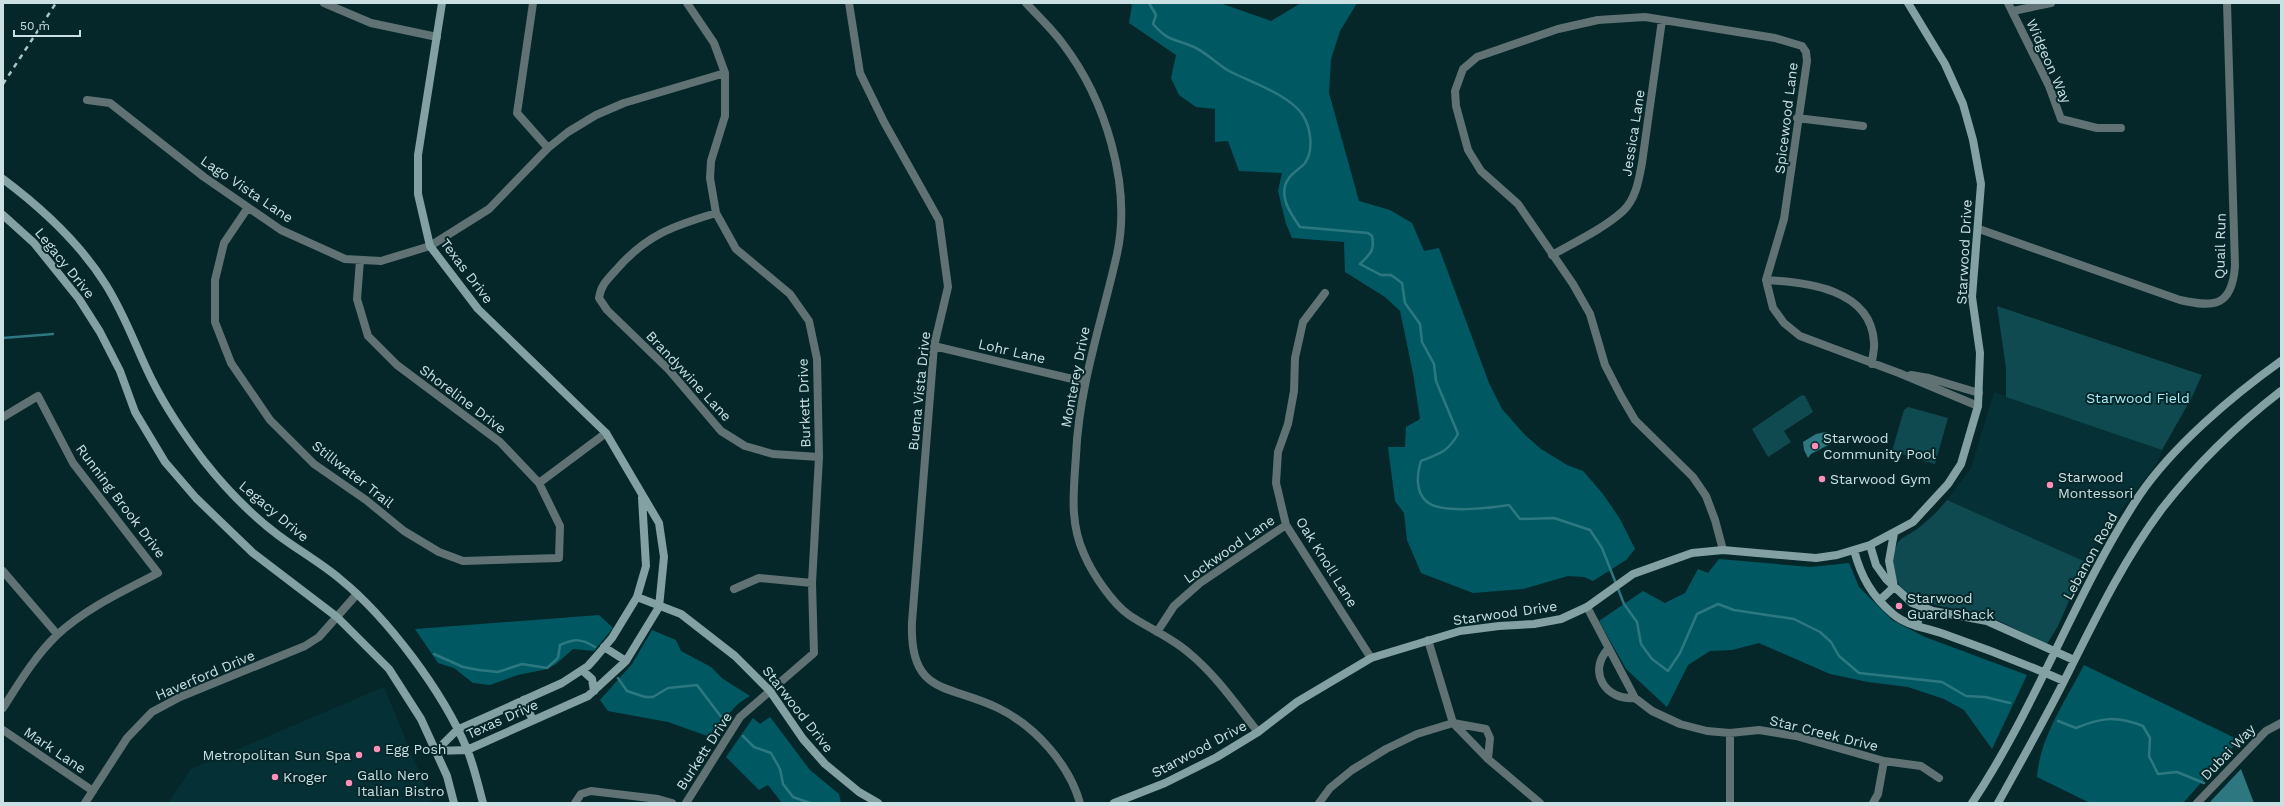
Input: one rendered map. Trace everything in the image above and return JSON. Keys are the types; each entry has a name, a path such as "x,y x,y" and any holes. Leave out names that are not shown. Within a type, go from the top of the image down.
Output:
{"street":[{"path":"324,3 371,24 437,37"},
{"name":"Texas Drive","path":"436,751 467,750 588,696 594,691 626,661 659,607 664,557 659,523 642,497 633,476 606,433 478,309 446,264 430,246 418,194 418,155 442,3"},
{"path":"533,3 517,113 548,148"},
{"name":"Burkett Drive","path":"686,803 733,725 748,709 814,653 812,583 819,457 817,359 809,321 790,294 736,249 716,213 710,178 711,161 725,116 725,73 714,43 687,3"},
{"name":"Buena Vista Drive","path":"849,3 860,73 884,122 939,220 948,287 934,346 912,633 916,661 930,679 948,691 998,707 1026,726 1048,747 1060,762 1073,785 1080,803"},
{"name":"Monterey Drive","path":"1026,3 1063,44 1083,76 1102,114 1118,165 1120,210 1118,251 1084,382 1077,432 1072,514 1084,554 1100,583 1127,614 1189,652 1214,678 1258,732"},
{"name":"Starwood Drive","path":"1114,803 1196,769 1258,732 1297,702 1371,658 1460,631 1499,626 1534,624 1561,619 1587,607 1633,574 1692,553 1723,550 1816,558 1870,545 1913,522 1948,484 1961,464 1978,406 1980,353 1972,297 1981,184 1974,140 1963,104 1945,64 1908,3"},
{"name":"Widgeon Way","path":"2008,3 2049,86 2061,119 2097,128 2121,128"},
{"path":"2012,11 2051,3"},
{"name":"Quail Run","path":"1978,229 2180,300 2202,305 2220,302 2229,293 2234,281 2235,266 2227,3"},
{"name":"Spicewood Lane","path":"1552,255 1518,204 1481,171 1468,150 1456,106 1455,91 1463,69 1477,57 1558,29 1598,20 1645,17 1775,38 1802,46 1806,52 1807,61 1797,118 1790,184 1784,219 1766,280"},
{"name":"Jessica Lane","path":"1552,255 1623,211 1631,199 1638,183 1642,163 1662,20"},
{"name":"Lago Vista Lane","path":"88,100 110,103 204,178 281,230 345,259 381,261 430,246 489,209 548,148 568,132 596,115 644,96 725,73"},
{"path":"1797,118 1863,126"},
{"name":"Legacy Drive","path":"3,180 33,202 72,240 106,284 132,332 152,380 189,441 230,494 277,534 340,579 380,616 429,681 457,730 467,750 483,803"},
{"name":"Stillwater Trail","path":"248,208 224,243 215,280 215,322 232,363 270,420 314,464 366,500 404,531 439,552 463,561 559,558"},
{"name":"Brandywine Lane","path":"716,213 680,224 655,236 637,247 601,287 599,298 607,310 669,370 721,430 745,446 773,454 819,457"},
{"name":"Legacy Drive","path":"3,215 34,243 80,299 100,332 120,371 135,412 165,462 196,498 253,553 337,617 389,669 421,719 447,776 454,803"},
{"path":"1552,255 1573,284 1590,314 1605,365 1636,420 1693,478 1706,496 1715,520 1723,550"},
{"name":"Shoreline Drive","path":"360,260 357,299 368,336 396,365 500,442 539,483 560,526 559,558"},
{"path":"1872,364 1874,343 1872,332 1859,308 1835,291 1819,287 1766,280 1773,308 1791,331 1810,340 1872,364 1899,373 1978,406"},
{"name":"Oak Knoll Lane","path":"1325,293 1303,322 1295,358 1294,391 1288,424 1278,452 1276,483 1286,525 1371,658"},
{"name":"Lohr Lane","path":"934,346 1084,382"},
{"name":"Lebanon Road","path":"1972,803 2006,748 2054,651 2114,537 2140,494 2200,426 2281,361"},
{"path":"1899,373 1929,378 1979,393"},
{"path":"1998,803 2064,681 2106,598 2161,511 2188,478 2222,442 2257,410 2281,391"},
{"name":"Running Brook Drive","path":"3,417 38,396 73,463 158,573 102,602 57,634"},
{"path":"539,483 606,433"},
{"name":"Texas Drive","path":"436,751 457,730 562,683 582,670 612,638 637,597 646,566 642,497"},
{"name":"Lockwood Lane","path":"1157,632 1174,606 1200,583 1286,525"},
{"path":"1894,533 1890,561 1894,587"},
{"path":"1870,545 1876,565 1894,587 1912,603 1933,611 1987,621 2074,660"},
{"path":"1854,550 1859,571 1873,595 1880,600 1894,615 1916,626 1943,634 2064,681"},
{"path":"3,571 57,634 30,665 3,708"},
{"path":"734,589 759,578 812,583"},
{"path":"1880,600 1894,587"},
{"name":"Haverford Drive","path":"85,803 127,738 152,712 180,697 305,646 319,637 357,594"},
{"name":"Starwood Drive","path":"637,597 659,607 681,614 735,656 770,691 803,739 825,764 859,792 878,803"},
{"name":"Star Creek Drive","path":"1587,607 1635,698 1652,711 1680,724 1707,731 1730,733 1759,730 1775,731 1884,761 1921,766 1939,778"},
{"path":"1916,626 1924,607"},
{"path":"1428,640 1453,723 1488,759 1540,803"},
{"path":"604,647 626,661"},
{"path":"1608,649 1602,655 1599,665 1604,683 1615,696 1624,699 1635,698"},
{"path":"582,670 592,679 594,691"},
{"path":"523,700 533,720"},
{"path":"1319,803 1330,788 1352,770 1386,748 1417,734 1453,723 1486,729 1490,738 1488,759"},
{"name":"Dubai Way","path":"2197,803 2266,731 2281,723"},
{"name":"Mark Lane","path":"3,730 93,790"},
{"path":"1730,733 1730,803"},
{"path":"1873,803 1878,794 1884,761"},
{"path":"576,800 585,792 596,791 658,799 672,803"}],"shaded area":[{"path":"1129,3 1220,3 1271,21 1301,3 1357,3 1340,31 1331,59 1329,93 1359,201 1390,210 1412,223 1424,251 1439,248 1489,383 1502,409 1525,435 1541,449 1567,465 1583,471 1603,494 1620,519 1635,549 1626,560 1593,581 1584,577 1568,576 1523,589 1473,593 1421,573 1407,540 1404,513 1395,501 1388,447 1405,447 1406,427 1420,419 1413,373 1400,311 1385,297 1345,272 1344,242 1292,238 1286,224 1278,191 1282,173 1239,171 1228,141 1215,142 1215,109 1196,107 1179,95 1171,78 1176,55 1129,23 1132,5"},
{"name":"Starwood Montessori","path":"1994,392 2162,450 2160,457 2152,470 2122,509 2086,562 1947,500 1971,468"},
{"name":"Starwood Community Pool","path":"1826,432 1834,442 1811,454 1808,458 1804,450 1803,442 1816,434"},
{"path":"1719,559 1811,567 1849,563 1859,587 1892,620 1925,637 2027,675 1992,749 1964,710 1944,699 1908,687 1868,682 1830,674 1759,643 1732,650 1710,651 1688,665 1667,707 1626,669 1599,621 1643,591 1665,603 1685,593 1698,569 1708,573"},
{"path":"599,615 613,628 594,651 573,649 556,664 547,669 518,675 490,685 473,683 454,668 438,663 415,629"},
{"path":"652,630 676,640 681,651 711,667 723,679 750,696 733,709 713,738 668,722 608,711 600,700 632,664"},
{"path":"2084,665 2239,740 2183,803 2090,803 2037,777 2039,762 2048,733"},
{"path":"384,687 432,803 168,803 191,769"},
{"path":"770,717 810,770 839,794 841,803 782,803 768,785 759,790 726,757 753,718 760,724"},
{"path":"2241,769 2254,803 2209,803"}],"green space":[{"name":"Starwood Field","path":"1997,306 2202,375 2192,397 2162,450 2006,397 2006,368"},
{"path":"1802,395 1805,396 1813,412 1784,431 1791,442 1768,457 1752,429"},
{"path":"1908,407 1948,418 1935,464 1892,451 1904,410"},
{"path":"1947,500 2086,562 2058,626 2047,644 1989,617 1932,604 1918,599 1906,592 1898,582 1893,568 1894,554 1897,544 1901,539 1925,522"}],"waterway":[{"path":"1149,3 1156,15 1153,24 1167,37 1199,49 1229,71 1268,89 1288,100 1296,107 1308,125 1310,152 1305,163 1291,176 1284,190 1286,203 1292,216 1300,227 1368,233 1372,236 1372,249 1369,255 1360,264 1381,275 1391,275 1402,283 1405,303 1420,324 1422,342 1434,364 1436,381 1458,434 1447,449 1421,461 1418,483 1420,493 1427,502 1434,506 1455,509 1479,509 1509,505 1520,519 1554,518 1590,530 1602,548 1624,604 1637,622 1641,644 1652,659 1668,671 1680,653 1697,614 1718,604 1734,610 1794,619 1820,632 1831,642 1839,656 1859,673 1942,682 1966,696 1985,697 2010,703"},
{"path":"3,338 53,334"},
{"path":"434,654 463,667 498,672 522,664 547,668 558,658 560,645 569,642 578,640 595,647"},
{"path":"618,678 627,691 645,697 653,697 668,688 697,685 725,722"},
{"path":"2058,721 2076,728 2085,724 2110,719 2117,719 2143,726 2150,738 2149,756 2158,774 2177,772 2204,783"},
{"path":"743,736 754,747 771,753 780,769 783,784 793,797 810,803"}],"railway":[{"path":"3,84 56,3"}],"place":[{"name":"Starwood Community Pool","path":"1815,446"},
{"name":"Starwood Gym","path":"1822,479"},
{"name":"Starwood Montessori","path":"2050,485"},
{"name":"Starwood Guard Shack","path":"1899,606"},
{"name":"Egg Posh","path":"377,749"},
{"name":"Metropolitan Sun Spa","path":"359,755"},
{"name":"Kroger","path":"275,777"},
{"name":"Gallo Nero Italian Bistro","path":"349,783"}]}
